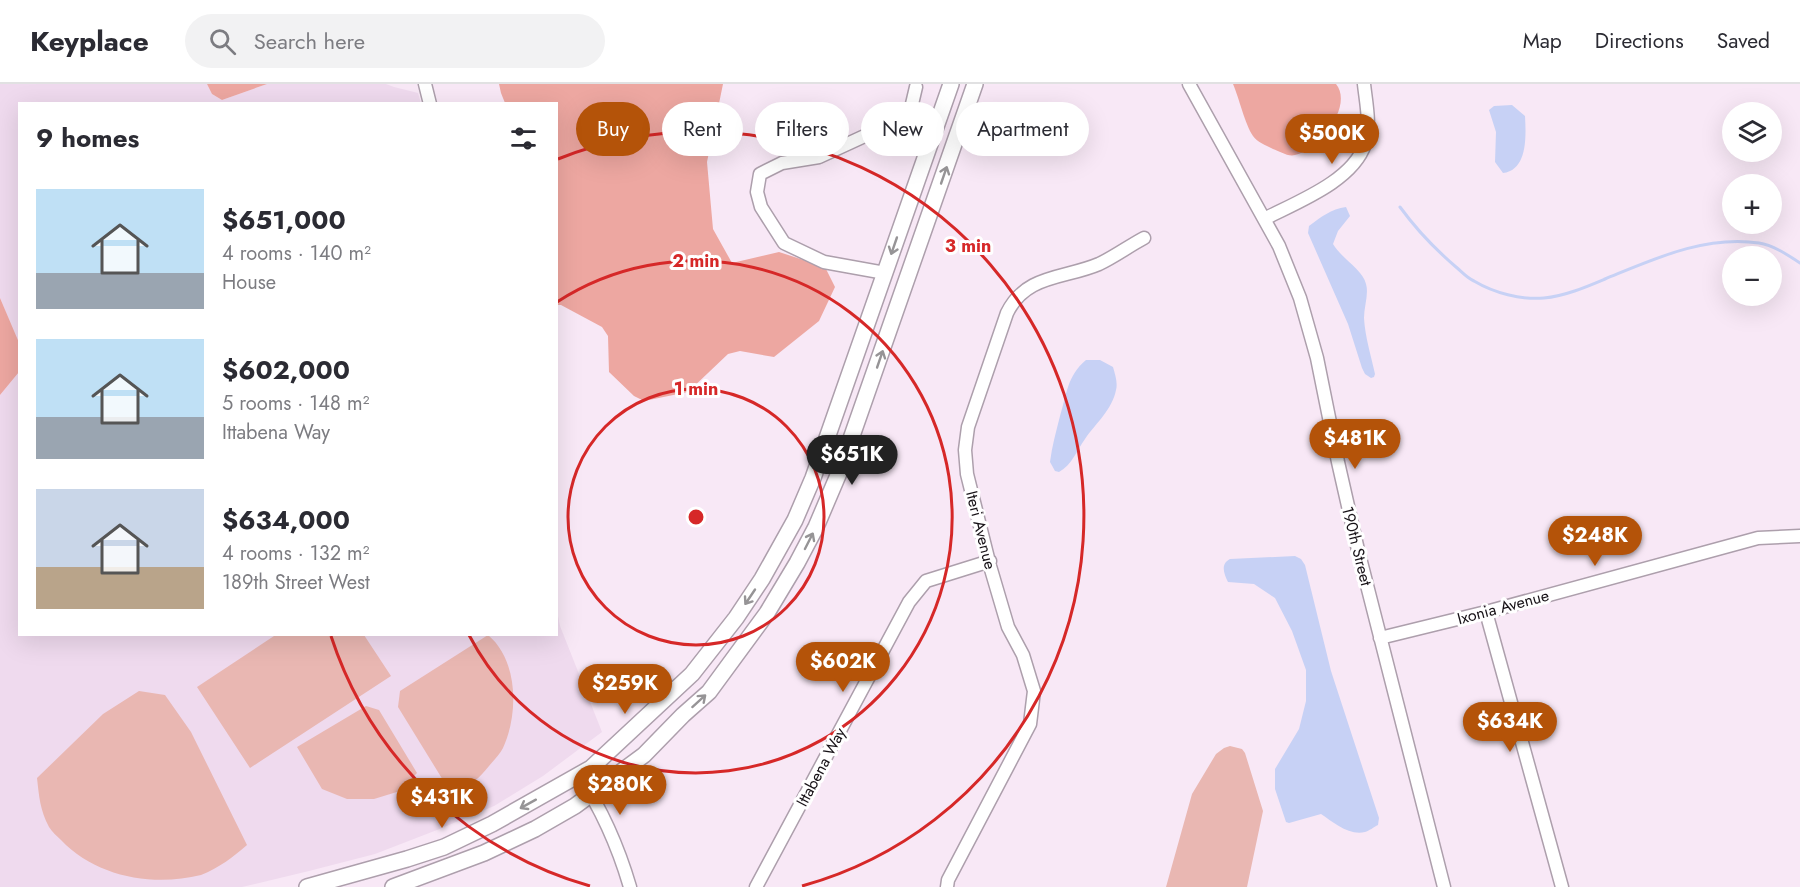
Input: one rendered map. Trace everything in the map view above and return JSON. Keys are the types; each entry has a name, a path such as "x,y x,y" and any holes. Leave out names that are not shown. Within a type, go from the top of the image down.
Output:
{"main road":[{"path":"308,887 444,847 492,824 591,768 692,674 736,618 762,579 795,520 813,478 951,84"},
{"path":"393,887 484,853 535,829 591,794 644,755 709,692 768,613 816,527 839,474 975,84"}],"street":[{"path":"425,84 430,102"},
{"name":"190th Street","path":"1189,84 1285,259 1300,298 1310,330 1338,462 1380,638 1444,887"},
{"path":"1264,219 1332,183 1358,160 1365,142 1368,123 1364,84"},
{"path":"885,273 824,262 784,243 761,207 757,192 760,174 782,164 819,157 869,134 908,121 916,87"},
{"name":"Iteri Avenue","path":"947,887 948,880 1030,724 1034,691 1023,654 1008,627 967,474 965,450 968,427 1012,302 1031,285 1101,263 1144,238"},
{"name":"Ixonia Avenue","path":"1380,638 1486,612 1758,538 1800,536"},
{"name":"Ittabena Way","path":"756,887 909,602 926,581 990,561"},
{"path":"1486,612 1562,887"},
{"path":"579,775 613,835 630,887"}],"shaded area":[{"path":"0,84 207,84 212,94 222,100 267,84 386,84 418,93 421,102 18,102 18,343 0,298"},
{"path":"207,84 267,84 222,100 212,94"},
{"path":"499,84 723,84 719,102 662,102 662,156 708,156 713,229 732,263 779,252 825,267 835,287 819,321 774,357 740,351 728,354 688,392 644,401 634,396 609,372 608,336 602,327 558,305 558,102 505,102"},
{"path":"1233,84 1336,84 1340,93 1340,104 1337,115 1323,137 1304,152 1289,155 1265,145 1253,136"},
{"path":"0,298 18,340 18,373 0,395"},
{"path":"18,373 18,636 558,636 558,616 602,732 543,776 494,806 375,854 309,871 242,887 0,887 0,395"},
{"path":"274,636 365,636 391,676 250,768 197,687"},
{"path":"489,636 505,658 513,688 512,719 503,748 484,772 471,783 460,786 446,785 398,707 400,691"},
{"path":"139,691 165,695 191,732 247,845 225,862 201,875 164,880 145,879 108,870 75,853 52,831 44,815 37,778 103,714"},
{"path":"366,706 379,710 417,773 400,791 374,799 347,799 322,789 297,747"},
{"path":"1230,746 1242,749 1245,753 1263,811 1247,887 1166,887 1192,794 1216,754"}],"water":[{"path":"1512,105 1525,116 1524,150 1517,166 1503,173 1495,162 1496,132 1489,110 1494,106"},
{"path":"1346,207 1350,216 1338,231 1333,244 1361,274 1366,284 1365,325 1375,374 1371,378 1362,368 1348,324 1308,233 1309,226 1322,217"},
{"path":"1086,360 1100,360 1113,367 1116,390 1107,410 1071,461 1064,469 1059,472 1055,471 1050,462 1066,393 1075,372"},
{"path":"1295,556 1305,565 1331,671 1379,818 1378,825 1365,832 1347,830 1321,814 1286,822 1275,789 1275,769 1299,729 1306,701 1306,670 1292,631 1275,598 1254,584 1228,582 1224,566 1230,559"}],"waterway":[{"path":"1400,207 1426,238 1467,277 1490,289 1517,297 1544,298 1568,293 1680,250 1719,242 1739,241 1764,244 1800,263"}]}
